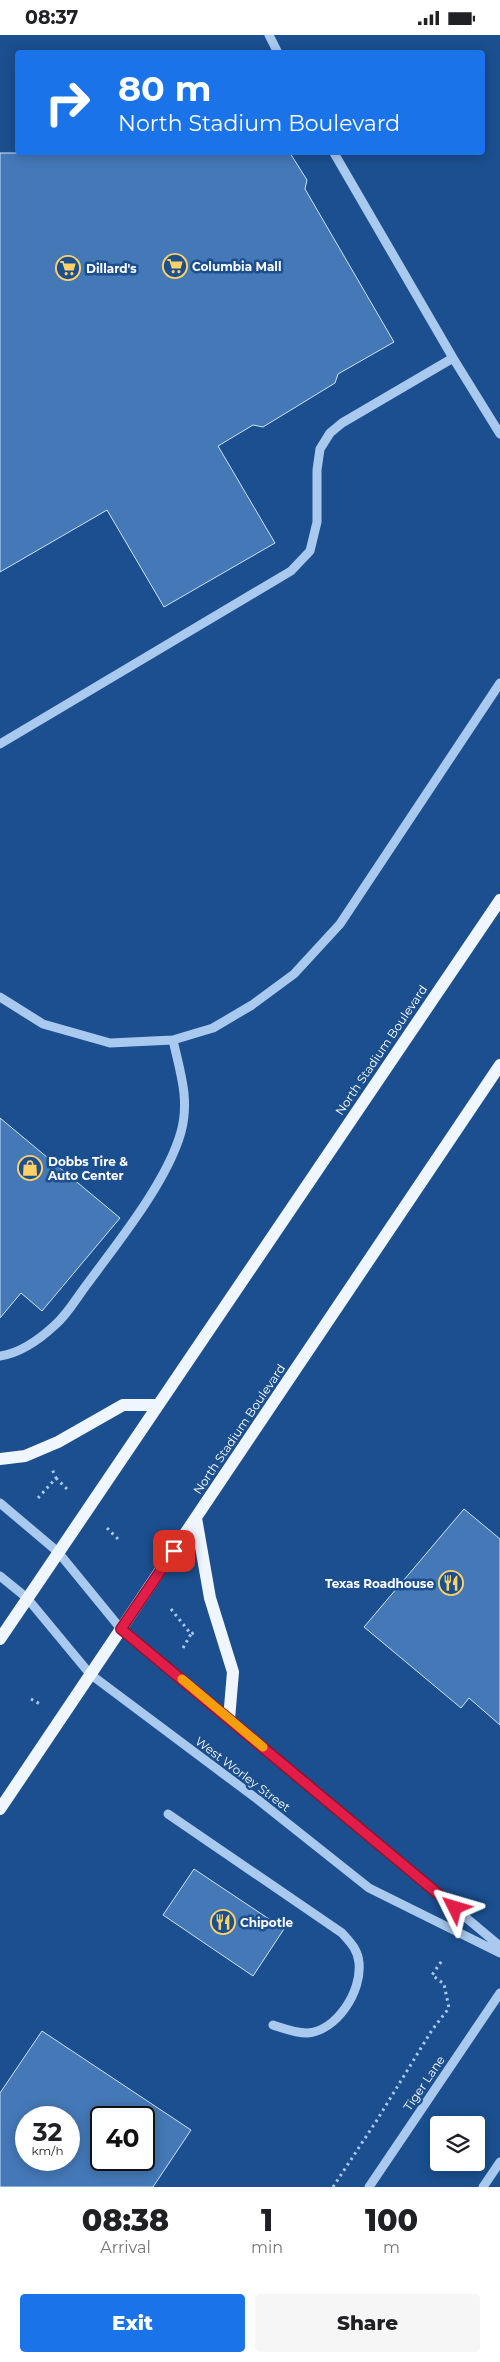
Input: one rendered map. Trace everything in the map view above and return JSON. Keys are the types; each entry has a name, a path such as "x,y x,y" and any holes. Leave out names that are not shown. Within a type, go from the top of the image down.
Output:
{"main road":[{"name":"North Stadium Boulevard","path":"0,1639 500,899"},
{"name":"North Stadium Boulevard","path":"0,1809 500,1065"},
{"path":"0,1459 24,1456 58,1442 123,1405 158,1405"},
{"path":"196,1518 210,1598 233,1672 229,1719"}],"street":[{"path":"270,35 277,50"},
{"path":"335,155 453,359 500,434"},
{"path":"0,744 291,571 310,551 317,522 317,470 320,449 330,433 342,423 453,359"},
{"path":"0,997 43,1024 110,1043 172,1040 213,1028 252,1005 294,974 340,923 500,683"},
{"path":"0,1356 11,1355 31,1344 56,1324 130,1226 165,1169 181,1133 186,1101 172,1040"},
{"path":"0,1503 58,1552 121,1629 500,1946"},
{"name":"West Worley Street","path":"0,1576 27,1598 90,1674 257,1799 369,1888 500,1953"},
{"path":"168,1814 342,1933 355,1949 359,1974 352,1995 334,2021 309,2033 292,2032 273,2025"},
{"name":"Tiger Lane","path":"369,2187 500,1993"},
{"path":"483,2187 500,2163"}],"path":[{"path":"51,1467 56,1478 67,1489"},
{"path":"38,1499 56,1478"},
{"path":"107,1528 118,1539"},
{"path":"171,1609 191,1634"},
{"path":"183,1648 191,1634 198,1631"},
{"path":"32,1699 41,1705"},
{"path":"333,2187 432,2030 449,2008 444,1984 432,1975 443,1959"}],"building":[{"name":"Columbia Mall","path":"0,153 15,153 15,155 291,155 307,180 305,189 394,342 338,374 335,383 263,427 253,425 218,446 275,543 164,607 107,510 0,572"},
{"name":"Dobbs Tire & Auto Center","path":"0,1118 120,1218 42,1311 21,1293 0,1318"},
{"name":"Texas Roadhouse","path":"464,1509 500,1539 500,1725 469,1698 461,1708 364,1627"},
{"name":"Chipotle","path":"194,1869 284,1929 253,1976 163,1915"},
{"path":"42,2031 155,2106 90,2106 90,2171 155,2171 155,2106 191,2130 153,2187 0,2187 0,2093"}],"slow traffic":[{"path":"182,1679 263,1747"}],"place":[{"name":"Columbia Mall","path":"175,266"},
{"name":"Dillard's","path":"68,268"},
{"name":"Dobbs Tire & Auto Center","path":"30,1168"},
{"name":"Texas Roadhouse","path":"451,1583"},
{"name":"Chipotle","path":"223,1922"}],"route":[{"path":"174,1551 121,1629 455,1908"}]}
